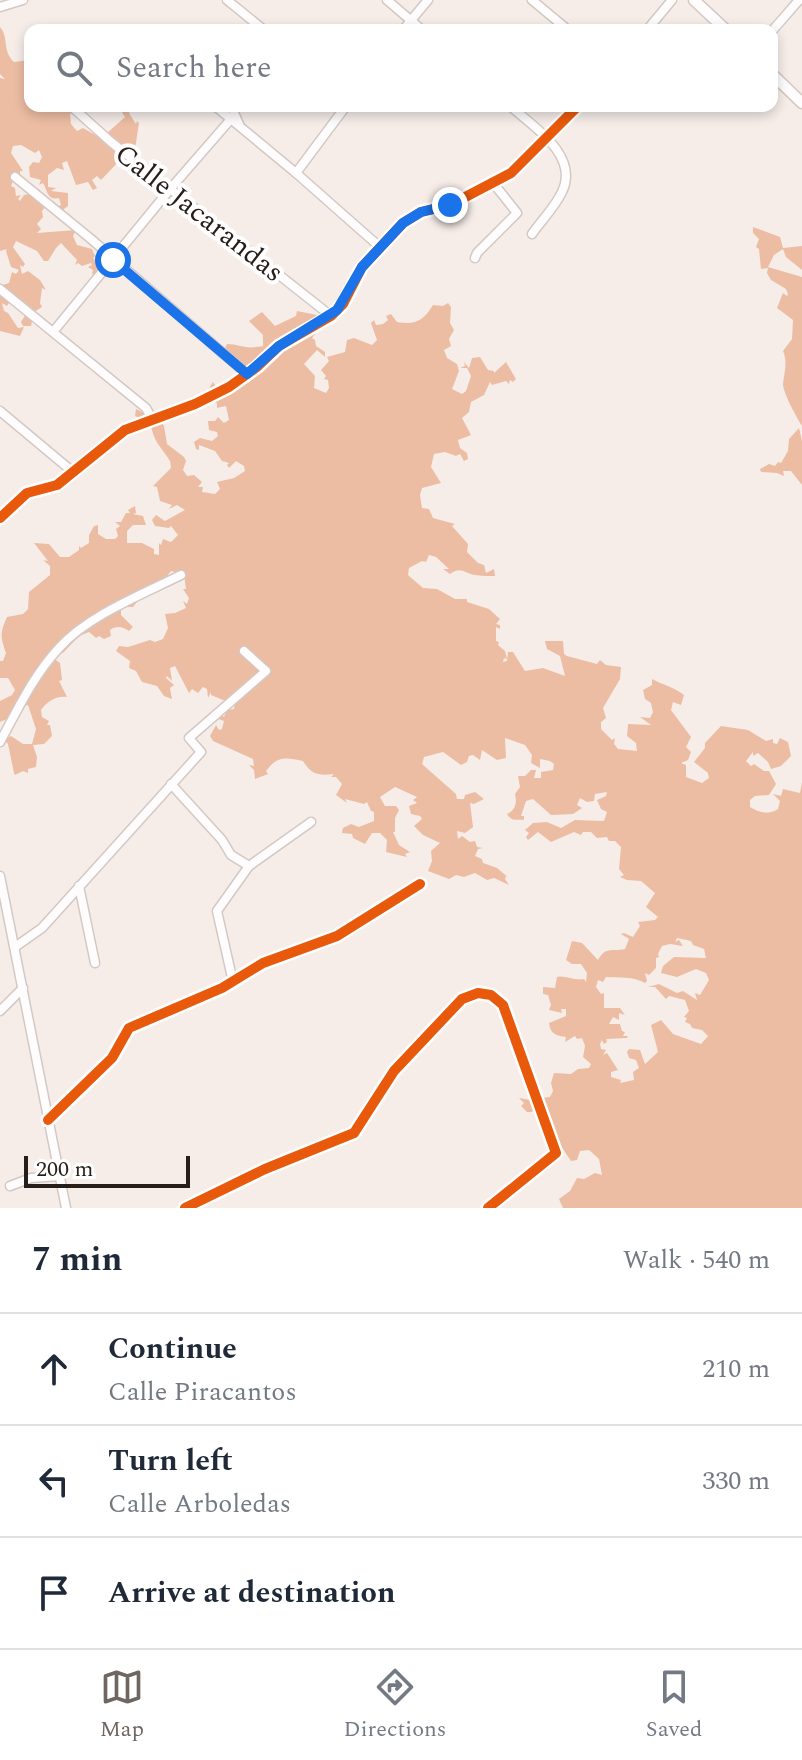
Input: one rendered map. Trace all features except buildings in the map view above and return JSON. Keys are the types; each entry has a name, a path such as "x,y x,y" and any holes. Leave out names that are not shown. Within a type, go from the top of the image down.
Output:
{"main road":[{"path":"694,0 720,24"},
{"path":"778,80 802,103"}],"street":[{"path":"0,7 23,0"},
{"path":"227,0 257,24"},
{"path":"387,0 415,24"},
{"path":"408,24 428,0"},
{"path":"532,0 561,24"},
{"path":"652,24 672,0"},
{"path":"778,24 799,0"},
{"name":"Calle Jacarandas","path":"78,112 111,142 331,316"},
{"path":"222,112 381,248"},
{"path":"233,112 240,128"},
{"path":"296,173 342,112"},
{"path":"517,112 547,138 566,164 563,192 532,234"},
{"path":"0,518 27,493 57,485 112,439 229,387 279,346 331,316 343,304 362,267 411,217 450,205 511,173 572,112"},
{"path":"53,332 231,119"},
{"path":"15,177 247,374"},
{"path":"475,258 517,213 494,184"},
{"path":"0,289 146,408 152,419"},
{"path":"0,411 73,472"},
{"path":"0,742 35,677 61,646 84,627 181,575"},
{"path":"15,947 42,928 201,752 189,738 266,671 244,651"},
{"path":"171,784 222,840 231,855 249,866"},
{"path":"233,982 217,911 249,866 311,822"},
{"path":"1,883 66,1208"},
{"path":"48,1120 112,1058 129,1028 233,982 263,963 337,936 420,884"},
{"path":"79,886 95,963"},
{"path":"0,1011 23,988"},
{"path":"185,1208 265,1169 354,1133 394,1071 462,999 478,993 491,995 503,1005 556,1153 488,1208"},
{"path":"10,1186 31,1178 60,1176"}],"shaded area":[{"path":"0,27 10,58 14,62 24,61 24,112 74,112 70,114 71,124 77,131 83,128 97,136 106,134 125,117 122,112 129,112 136,124 137,121 139,123 135,149 120,145 115,148 121,159 101,180 97,176 92,180 97,188 93,190 88,182 76,185 67,161 62,163 64,170 57,168 48,175 48,187 56,188 51,191 68,193 68,206 56,215 53,209 61,205 59,198 50,197 43,183 39,185 41,180 30,177 29,167 33,162 39,163 42,157 39,150 35,153 21,145 13,146 11,153 23,171 20,175 16,173 11,186 15,188 16,196 21,195 20,201 24,195 36,193 47,205 37,224 41,229 37,233 76,230 73,236 77,245 92,249 93,258 101,268 98,273 92,274 93,270 88,267 91,263 75,265 77,260 61,243 48,261 44,261 37,251 16,241 13,247 25,264 23,267 20,265 22,274 28,271 40,280 46,290 42,288 42,307 34,312 31,326 23,326 21,322 26,314 24,301 10,301 7,306 2,303 4,311 18,328 24,327 20,336 0,331 0,286 9,283 12,272 16,274 19,270 11,267 7,249 0,251 0,78 5,79 0,74"},
{"path":"753,227 780,237 783,248 802,246 802,270 786,257 783,249 774,255 768,267 802,277 802,426 783,384 783,351 792,339 793,320 777,308 783,293 788,294 786,289 771,280 768,268 761,269 759,249 756,247 759,239 753,233"},
{"path":"448,303 451,307 450,323 454,330 449,339 451,346 444,350 447,358 457,364 459,371 452,389 462,394 466,391 471,376 467,368 460,368 465,366 464,362 469,368 472,358 480,357 488,370 494,373 506,362 516,379 513,382 510,380 509,384 506,381 492,385 490,382 484,395 471,402 469,412 462,418 471,435 458,440 468,459 464,461 460,454 434,454 431,467 441,483 422,488 422,508 429,509 433,518 455,524 452,526 468,544 467,552 484,565 486,573 494,569 495,576 460,570 450,574 443,569 449,569 436,557 429,555 426,562 409,568 408,575 423,588 437,589 455,599 467,599 467,602 489,609 500,619 496,624 500,625 500,629 496,627 496,641 505,651 507,659 504,658 503,662 507,661 508,652 513,652 525,671 543,668 565,676 560,656 547,649 545,641 563,641 567,656 597,664 600,660 606,665 621,667 620,679 603,708 606,718 601,722 601,729 612,740 615,738 614,744 618,749 637,751 636,743 627,736 628,724 651,725 640,717 650,718 653,712 643,690 652,685 652,679 684,695 681,705 673,702 671,710 691,737 686,747 691,752 688,760 681,763 686,765 686,777 702,783 709,778 708,773 694,762 705,748 705,743 721,726 748,730 766,741 773,739 773,743 777,744 780,738 788,742 791,756 781,766 771,769 768,762 758,753 753,756 753,752 746,761 751,766 754,764 769,771 776,784 769,795 755,796 750,800 750,807 757,811 767,813 778,809 780,801 773,794 781,796 783,789 800,793 802,782 802,1208 563,1208 559,1199 570,1191 577,1178 584,1179 595,1173 602,1175 599,1159 589,1150 580,1151 577,1160 571,1161 557,1140 552,1138 536,1105 532,1112 521,1106 524,1103 519,1098 536,1101 550,1097 554,1073 571,1074 578,1069 589,1068 591,1064 583,1057 585,1046 582,1038 575,1036 565,1042 566,1037 552,1032 549,1023 566,1016 566,1009 561,1009 562,1013 549,1010 551,1005 548,995 543,994 543,987 555,988 557,977 584,979 586,982 587,973 581,964 566,960 572,941 582,943 598,960 606,951 625,949 629,939 621,934 633,937 640,926 638,922 658,917 646,907 655,893 641,881 620,877 624,875 619,869 621,847 615,841 609,841 607,837 597,838 591,832 581,835 574,832 551,842 538,832 528,840 526,837 529,833 525,830 533,823 547,822 561,828 575,820 604,821 607,812 601,809 597,800 606,796 607,792 595,794 594,801 587,802 580,798 577,805 582,808 573,814 551,815 533,799 526,801 521,816 524,820 509,817 507,814 514,808 515,794 520,787 518,776 536,770 534,778 541,778 541,772 553,770 554,764 550,761 540,759 540,768 531,763 532,755 525,745 505,738 506,758 497,760 482,750 480,760 469,756 467,762 461,765 443,752 424,757 422,764 456,794 457,799 464,799 465,795 475,792 484,799 470,803 473,827 465,833 457,831 458,839 462,836 483,848 478,849 475,856 497,868 510,879 506,876 509,885 494,878 487,880 475,873 449,879 428,871 432,861 431,851 440,843 423,835 414,826 422,819 411,814 409,806 417,803 413,800 417,797 395,787 380,797 385,806 396,806 399,810 393,832 399,845 410,852 405,854 407,857 386,852 387,840 380,833 372,833 365,844 353,838 352,834 342,833 343,828 351,824 359,827 374,821 374,812 367,802 345,799 347,803 336,795 342,784 336,777 331,777 334,774 316,773 303,761 286,758 274,763 266,771 268,774 255,779 254,770 249,765 254,766 253,759 213,741 210,736 216,725 219,730 222,729 224,721 216,718 220,714 224,717 227,710 234,709 235,700 223,700 211,695 211,692 208,698 207,689 203,687 198,693 192,689 189,693 175,666 170,668 172,681 166,678 174,685 170,688 172,699 164,696 157,686 142,682 136,671 129,668 130,661 116,651 119,646 128,647 163,639 168,628 165,614 186,608 183,601 187,604 189,598 183,589 186,589 184,575 171,571 133,607 121,607 121,615 133,627 129,631 115,627 110,630 111,636 104,639 96,638 89,632 79,636 63,653 58,650 52,657 60,663 62,680 59,681 67,697 52,700 41,710 42,717 49,721 47,725 50,725 52,736 44,744 33,745 36,767 28,769 28,773 14,773 8,744 4,740 11,736 23,744 32,744 36,729 28,705 0,722 0,701 15,690 8,678 0,678 0,661 6,653 2,635 7,617 23,614 28,609 29,592 50,575 50,566 43,560 48,561 34,543 49,544 60,557 69,557 79,550 79,546 81,548 89,543 94,526 98,525 98,534 106,539 115,539 118,536 116,529 120,526 115,522 121,522 126,513 130,513 128,510 135,506 136,513 133,514 143,516 146,525 133,525 127,531 127,543 142,543 159,555 159,543 161,545 163,539 171,542 178,535 171,526 155,526 152,520 156,515 165,521 185,510 177,505 169,509 172,505 160,501 157,487 153,486 171,468 170,461 155,439 151,423 135,416 136,409 146,414 154,411 164,426 167,444 184,457 183,470 187,476 194,475 202,482 198,487 203,487 202,492 215,494 220,489 217,482 234,478 245,471 244,466 236,461 229,468 229,463 222,461 215,451 199,445 199,450 196,449 194,442 200,438 212,441 218,436 217,432 209,430 208,421 215,421 218,417 224,423 229,420 226,406 217,408 217,403 200,399 213,382 218,390 229,393 242,381 243,384 250,382 245,371 225,348 227,344 263,346 263,335 249,321 262,312 275,326 296,316 297,311 317,315 320,324 317,330 312,331 315,334 312,338 316,346 325,352 325,357 317,350 304,364 315,376 314,388 326,393 328,380 324,379 326,376 321,370 329,361 327,357 345,352 347,340 354,338 372,345 377,340 371,323 374,320 376,325 383,324 388,320 386,316 391,314 397,322 414,322 426,315 433,305","holes":["677,938 691,941 704,949 706,958 674,957 663,966 661,973 677,977 696,969 706,973 709,980 700,995 695,993 697,1000 683,991 677,993 659,984 648,987 655,987 666,999 669,996 685,1000 689,1011 684,1017 687,1018 685,1022 708,1036 701,1044 673,1034 661,1020 651,1025 658,1052 645,1064 640,1050 629,1049 629,1058 636,1060 639,1068 633,1072 634,1080 620,1083 621,1080 611,1077 611,1072 618,1070 607,1053 603,1055 606,1050 601,1049 600,1044 602,1040 604,1044 607,1042 606,1039 627,1038 623,1036 625,1032 620,1024 609,1024 613,1017 619,1020 619,1013 625,1015 620,1008 604,1008 604,993 601,994 596,987 598,980 603,982 606,977 626,978 645,983 645,973 649,975 656,968 656,958 662,946 683,946 679,940 675,942"]},
{"path":"799,428 802,485 791,471 783,471 784,476 761,472 760,469 769,464 775,466 781,463 788,451 789,439"}],"cycle path":[{"path":"0,518 27,493 57,485 125,430 195,404 229,387 279,346 331,316 343,304 362,267 403,223 421,212 450,205 511,173 572,112"},
{"path":"48,1120 112,1058 129,1028 222,988 263,963 337,936 420,884"},
{"path":"185,1208 265,1169 354,1133 394,1071 462,999 478,993 491,995 503,1005 556,1153 488,1208"}],"route":[{"path":"113,260 247,374 279,346 331,316 343,304 355,276 403,223 421,212 450,205"}]}
